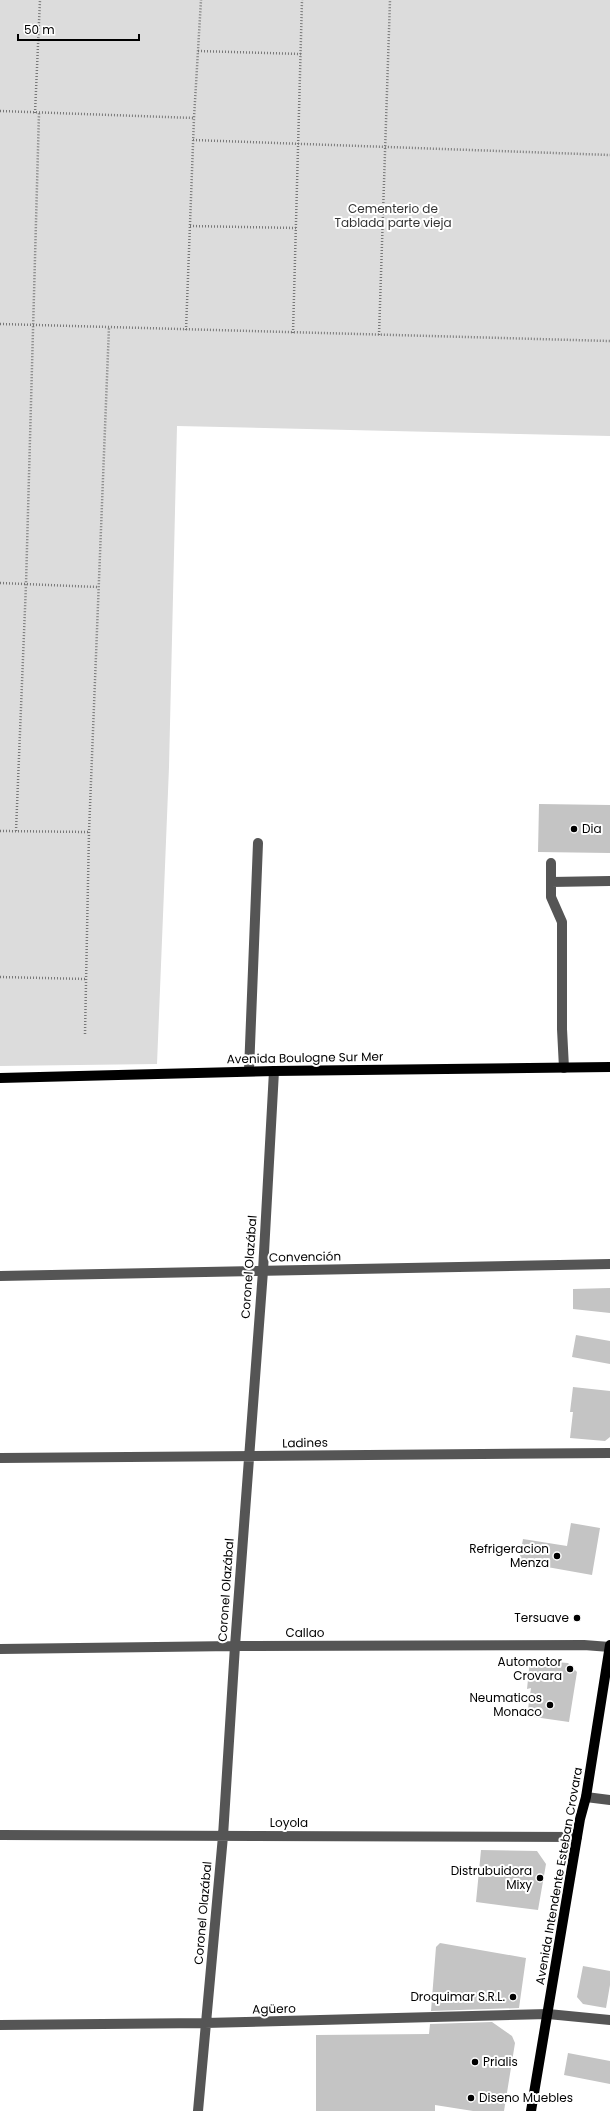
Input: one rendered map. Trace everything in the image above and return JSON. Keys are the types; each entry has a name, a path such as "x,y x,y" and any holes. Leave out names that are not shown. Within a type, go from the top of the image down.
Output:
{"main road":[{"name":"Avenida Boulogne Sur Mer","path":"0,1078 249,1071 610,1067"},
{"name":"Avenida Intendente Esteban Crovara","path":"531,2111 577,1837 586,1797 610,1646"}],"street":[{"path":"249,1071 258,843"},
{"path":"551,863 551,897 562,922 562,1028 564,1068"},
{"path":"551,882 610,881"},
{"name":"Coronel Olazábal","path":"198,2111 223,1836 248,1457 263,1271 274,1071"},
{"name":"Convención","path":"0,1276 610,1264"},
{"name":"Ladines","path":"0,1458 610,1453"},
{"name":"Callao","path":"0,1649 235,1646 610,1646"},
{"path":"586,1797 610,1800"},
{"name":"Loyola","path":"0,1835 577,1837"},
{"name":"Agüero","path":"0,2025 205,2023 548,2014 610,2020"}],"path":[{"path":"35,113 40,0"},
{"path":"186,330 194,118 202,0"},
{"path":"293,333 302,0"},
{"path":"379,335 390,0"},
{"path":"198,51 301,54"},
{"path":"0,111 194,118"},
{"path":"16,831 26,584 39,113"},
{"path":"193,140 610,155"},
{"path":"190,226 296,228"},
{"path":"0,324 610,341"},
{"path":"85,1034 89,832 109,327"},
{"path":"0,583 98,587"},
{"path":"0,830 89,832"},
{"path":"0,977 86,979"}],"green space":[{"name":"Cementerio de Tablada parte vieja","path":"0,0 610,0 610,436 177,426 169,767 157,1064 0,1066"}],"building":[{"name":"Dia","path":"539,804 610,805 610,853 538,852"},
{"path":"610,1288 610,1313 573,1309 573,1289"},
{"path":"576,1335 610,1341 610,1364 572,1357"},
{"path":"573,1387 610,1391 610,1437 605,1441 570,1438 573,1412 570,1412"},
{"name":"Refrigeracion Menza","path":"571,1523 600,1528 592,1575 519,1562 523,1539 567,1546"},
{"path":"530,1660 568,1663 577,1672 569,1722 527,1716 531,1688 527,1689"},
{"path":"481,1850 537,1851 546,1864 538,1910 476,1902"},
{"path":"440,1943 526,1958 519,2008 431,2011 436,1947"},
{"path":"583,1966 610,1971 610,1985 606,2008 583,2004 577,1997"},
{"path":"492,2022 512,2036 515,2043 504,2111 473,2111 435,2105 435,2111 316,2111 316,2035 429,2034 430,2024"},
{"path":"568,2053 610,2061 610,2084 564,2075"}],"place":[{"name":"Dia","path":"574,829"},
{"name":"Refrigeracion Menza","path":"557,1556"},
{"name":"Tersuave","path":"577,1618"},
{"name":"Automotor Crovara","path":"570,1669"},
{"name":"Neumaticos Monaco","path":"550,1705"},
{"name":"Distrubuidora Mixy","path":"540,1878"},
{"name":"Droquimar S.R.L.","path":"513,1997"},
{"name":"Prialis","path":"475,2062"},
{"name":"Diseno Muebles","path":"471,2098"}]}
